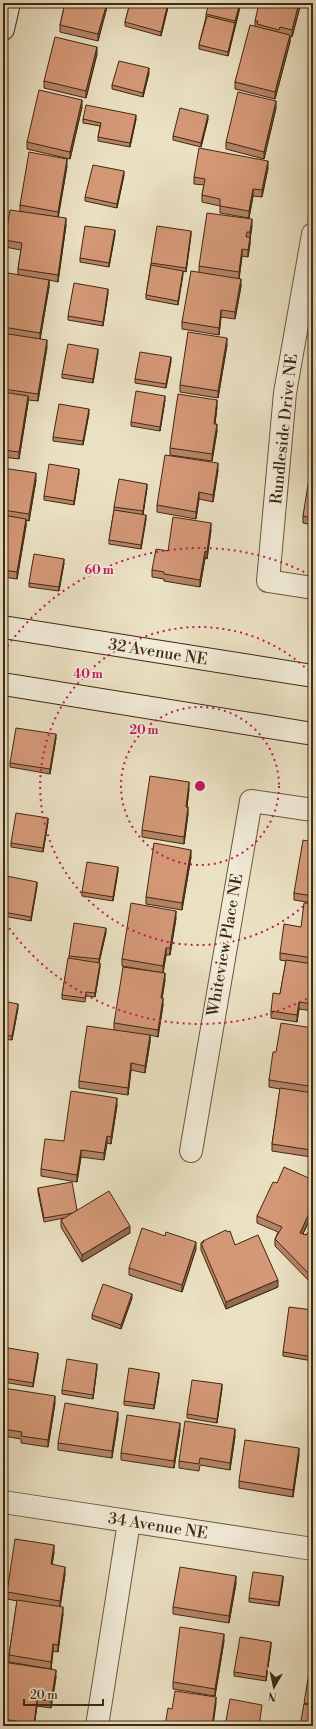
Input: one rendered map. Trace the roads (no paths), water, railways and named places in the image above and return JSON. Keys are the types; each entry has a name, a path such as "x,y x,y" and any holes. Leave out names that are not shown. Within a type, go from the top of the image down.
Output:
{"street":[{"path":"3,28 9,3"},
{"name":"Rundleside Drive NE","path":"313,234 285,393 268,581 313,588"},
{"name":"32 Avenue NE","path":"3,627 313,676"},
{"path":"3,684 313,734"},
{"name":"Whiteview Place NE","path":"191,1151 251,801 313,810"},
{"name":"34 Avenue NE","path":"3,1502 313,1549"},
{"path":"97,1726 130,1522"}]}
